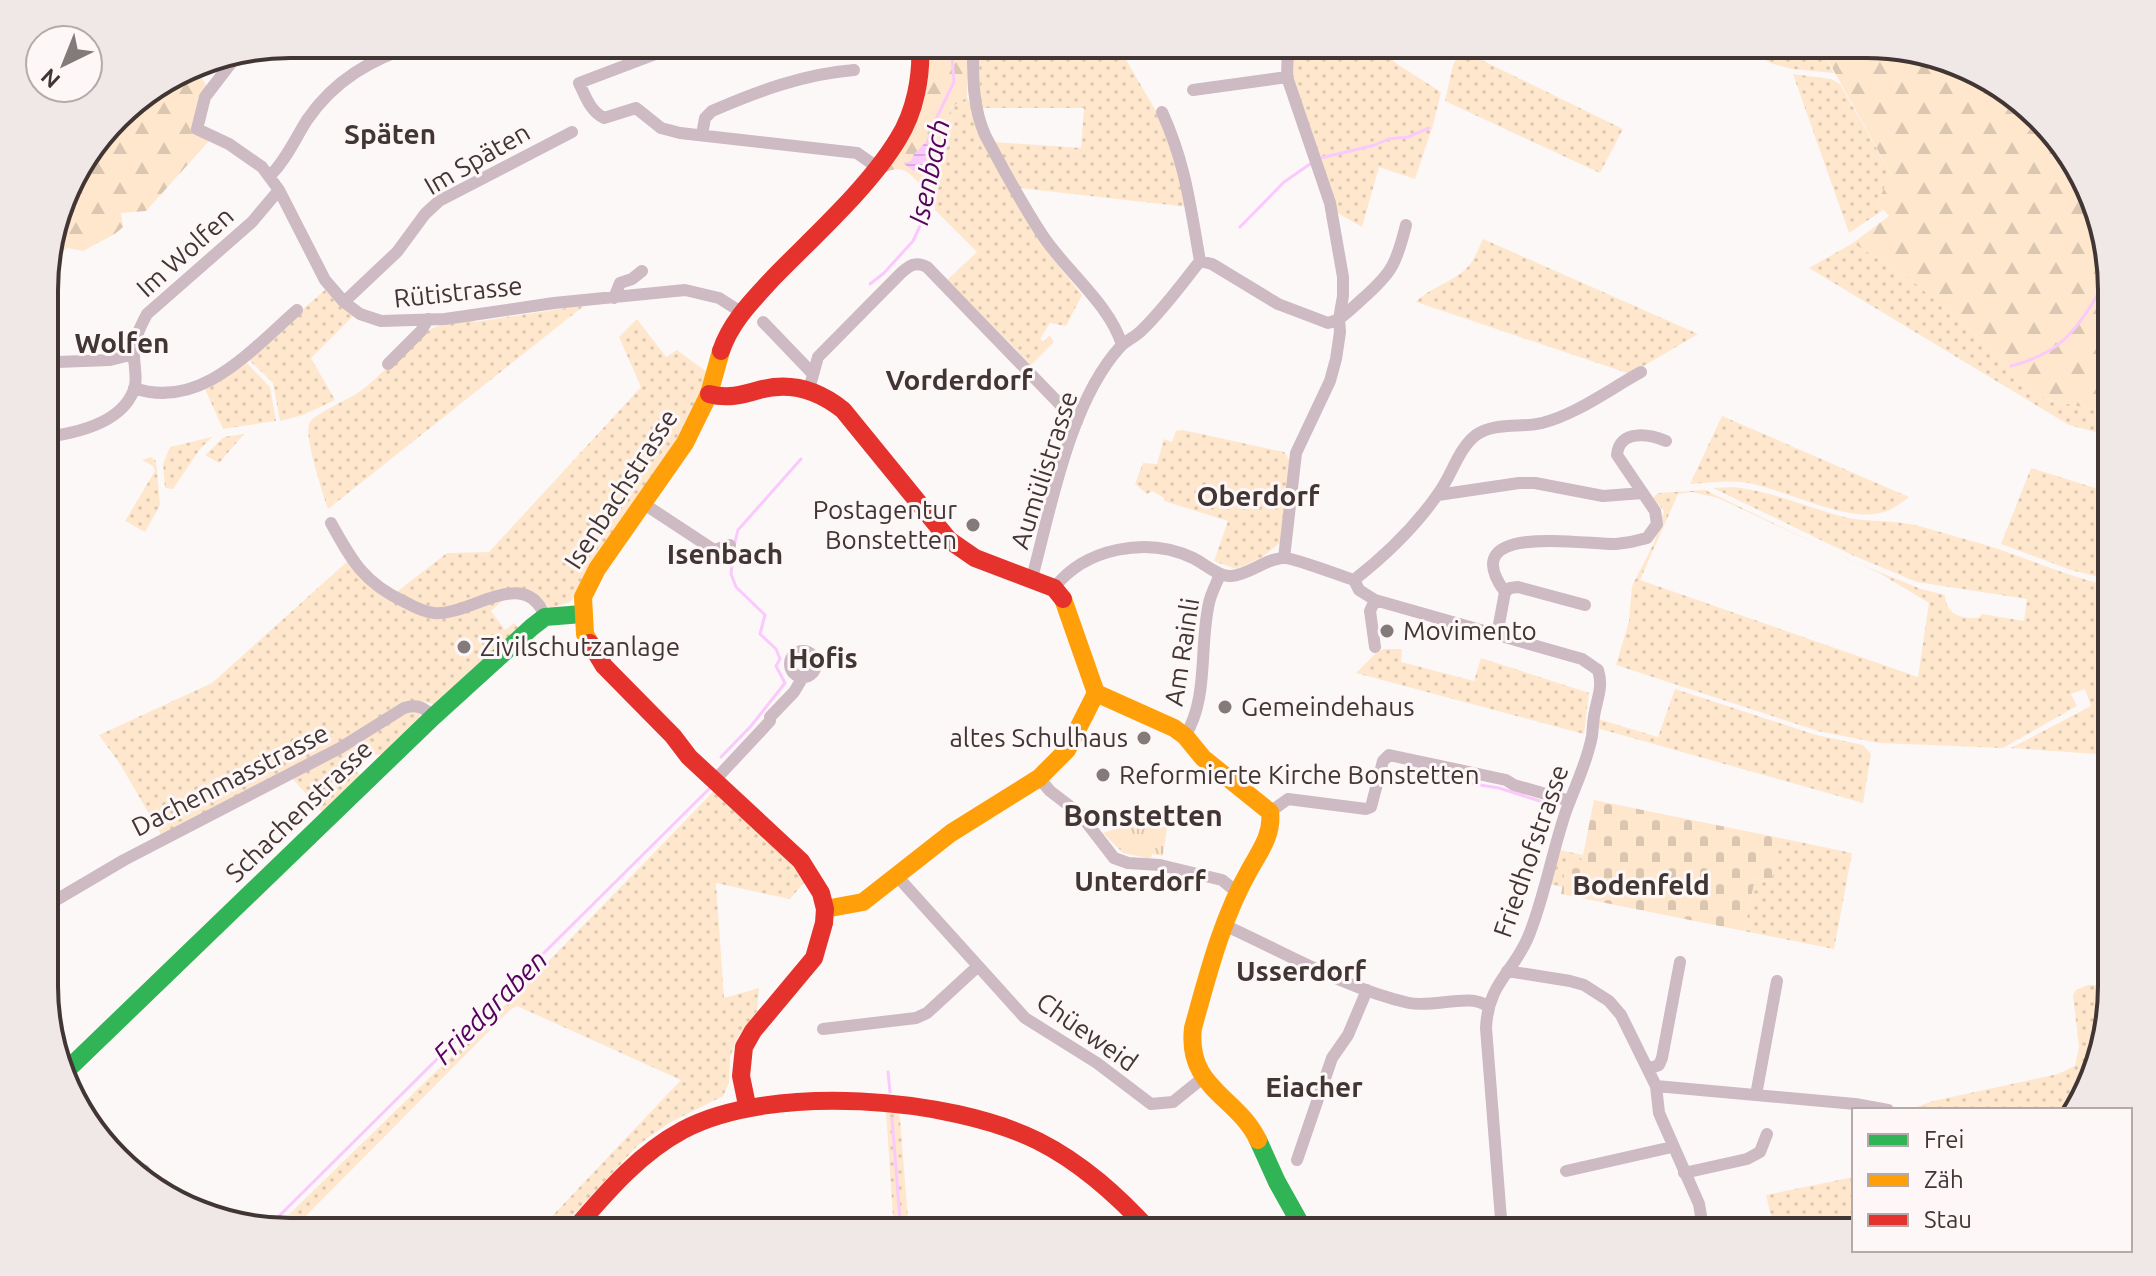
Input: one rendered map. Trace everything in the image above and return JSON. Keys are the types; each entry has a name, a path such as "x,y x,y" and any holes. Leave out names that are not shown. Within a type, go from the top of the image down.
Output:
{"street":[{"path":"270,176 282,163 312,113 334,87 368,63 381,58"},
{"path":"645,58 574,85 596,114 604,118 636,108 661,128 680,133 857,153 877,167"},
{"name":"Isenbachstrasse","path":"582,614 583,597 591,578 685,443 709,394 722,347 741,312 877,167 899,138 912,108 920,76 920,58"},
{"path":"973,58 973,93 985,135 1042,235 1106,311 1116,326 1122,345"},
{"path":"1284,558 1296,453 1330,381 1340,332 1343,296 1343,277 1330,203 1287,77 1288,58"},
{"name":"Rütistrasse","path":"228,66 205,97 197,129 229,144 270,176 325,280 344,302 360,314 381,321 428,319 685,290 719,298 741,312"},
{"path":"702,135 705,118 712,111 799,78 854,70"},
{"path":"1193,90 1287,77"},
{"path":"1162,112 1177,146 1186,178 1200,261 1212,264 1278,304 1318,321 1328,323 1339,319 1389,274 1397,259 1406,225"},
{"name":"Im Späten","path":"344,302 379,272 439,201 572,132"},
{"name":"Im Wolfen","path":"134,388 137,333 147,314 252,222 279,190"},
{"name":"Aumülistrasse","path":"1032,578 1077,422 1090,393 1122,345 1140,333 1200,261"},
{"path":"811,381 818,357 901,273 911,265 922,265 1077,422"},
{"path":"614,298 620,283 642,271"},
{"path":"58,435 79,432 105,420 125,403 134,388 164,393 204,385 225,372 297,310"},
{"path":"388,364 421,331 428,319"},
{"path":"763,322 811,381 843,410 949,540 975,558 1054,588 1067,606 1087,693 1067,750 1039,778 951,833 863,902 825,909"},
{"path":"58,362 110,360 134,354"},
{"path":"1354,580 1387,553 1438,495 1468,443 1481,432 1556,418 1641,372"},
{"path":"709,394 725,399 742,397 777,386 811,381"},
{"path":"1505,592 1496,580 1493,568 1497,555 1505,546 1553,540 1616,544 1647,538 1655,530 1657,518 1617,455 1618,447 1625,439 1642,434 1666,441"},
{"path":"1438,495 1519,483 1535,483 1603,496 1643,493"},
{"path":"641,502 714,550 730,545"},
{"path":"331,523 361,573 386,593 420,609 445,613 491,596 514,593 537,603 545,617 582,614 585,634 604,666 689,757 801,861 815,880 825,909 821,940 814,958 753,1031 744,1047 741,1076 747,1105"},
{"path":"1054,588 1067,571 1092,556 1159,547 1195,559 1220,574 1230,576 1284,558 1354,580 1359,590 1375,600 1497,635 1505,592 1510,588 1518,587 1585,605"},
{"name":"Am Rainli","path":"1185,736 1198,705 1209,601 1220,574"},
{"path":"1375,600 1370,611 1375,647"},
{"name":"Schachenstrasse","path":"72,1065 433,717 545,617"},
{"name":"Friedhofstrasse","path":"1487,1006 1497,983 1528,937 1570,801 1579,783 1601,685 1598,670 1582,659 1497,635"},
{"path":"715,780 770,721 770,717 794,692 803,677"},
{"path":"1087,693 1153,717 1185,736 1203,758 1270,812 1273,821 1271,831 1241,885 1224,925 1193,1028 1192,1055 1204,1077 1255,1134 1297,1218"},
{"name":"Dachenmasstrasse","path":"58,899 124,860 340,748 404,708 415,705 425,708 433,717"},
{"path":"1270,812 1288,799 1366,809 1371,807 1383,761 1389,755 1506,780 1570,801"},
{"path":"1039,778 1050,791 1080,814 1114,858 1128,863 1160,865 1241,885"},
{"name":"Chüeweid","path":"896,875 1031,1023 1097,1063 1151,1104 1173,1102 1204,1077"},
{"path":"1224,925 1367,990 1412,1004 1443,1005 1473,999 1487,1006 1486,1028 1501,1218"},
{"path":"1648,1069 1659,1065 1662,1058 1680,962"},
{"path":"823,1029 916,1018 927,1013 977,967"},
{"path":"1507,971 1584,985 1609,1001 1621,1015 1656,1086 1659,1113 1699,1204 1701,1218"},
{"path":"1756,1095 1777,981"},
{"path":"1297,1160 1332,1058 1348,1035 1367,990"},
{"path":"1656,1086 1870,1108"},
{"path":"584,1218 649,1150 701,1121 747,1105 792,1099 892,1105 947,1112 994,1123 1076,1162 1112,1190 1138,1218"},
{"path":"1684,1173 1747,1159 1760,1152 1767,1134"},
{"path":"1566,1171 1672,1147"}],"green space":[{"path":"921,58 967,58 967,97 950,108 953,127 934,186 934,200 924,197 924,188 905,171 896,169 882,174"},
{"path":"979,58 1125,58 1157,113 1175,154 1188,207 1020,188 994,142 1081,148 1084,108 981,108"},
{"path":"1292,58 1390,58 1441,92 1415,179 1379,167 1362,227 1336,212 1294,92"},
{"path":"1457,58 1477,58 1623,129 1600,173 1445,101"},
{"path":"1761,58 1826,58 1834,73 1792,69"},
{"path":"1827,58 1896,60 1926,66 1982,89 2030,126 2067,174 2090,230 2098,275 2098,410 2049,400 2017,382 1999,355 1909,278 1853,243 1889,216 1877,203 1891,174"},
{"path":"1793,74 1831,79 1840,84 1891,174 1877,203 1883,210 1849,233"},
{"path":"200,76 207,86 197,129 209,141 146,211 121,213 123,227 114,234 84,251 67,248 61,253 70,215 97,161 137,116 161,97"},
{"path":"967,97 1049,254 1082,295 1066,326 1050,323 1040,339 1044,342 1049,335 1054,342 1031,365 947,280 977,252 935,210 934,186 953,127 950,108"},
{"path":"1483,239 1698,334 1630,374 1416,302 1466,269"},
{"path":"1853,243 1909,278 1999,355 2017,382 2049,400 2098,410 2098,433 2069,425 1809,268"},
{"path":"326,289 354,315 311,358 335,400 303,415 280,421 273,383 247,358"},
{"path":"585,305 328,509 309,441 309,424 316,416 366,387 411,344 436,327 457,321 473,319 475,322"},
{"path":"637,319 666,357 677,350 708,373 676,443 602,549 570,602 551,608 530,595 437,611 394,594 447,553 489,552 641,387 619,337"},
{"path":"244,360 270,387 276,421 223,429 205,389"},
{"path":"1722,416 1909,497 1887,511 1856,514 1745,483 1690,484"},
{"path":"1176,431 1284,452 1291,462 1281,542 1261,558 1236,569 1214,561 1228,521 1164,501 1164,498 1152,491 1147,494 1135,484 1143,463 1157,464 1164,439 1172,442"},
{"path":"244,434 219,463 205,455 224,437"},
{"path":"212,437 200,449 173,489 165,488 163,464 170,447"},
{"path":"151,457 156,461 160,505 145,532 125,521 155,471 153,466 142,460"},
{"path":"2031,468 2098,489 2098,577 2001,544"},
{"path":"1713,488 1747,489 1850,518 1919,526 2098,583 2098,754 2011,748 2091,706 2085,689 2071,694 2077,706 2003,748 1879,743 1818,731 1616,665 1629,621 1632,586 1654,543 1664,511 1653,498 1658,493 1705,490 1822,547 1718,498 1692,492 1678,494 1640,580 1918,677 1929,603 1858,563 1921,589 1945,595 1951,611 1966,618 1979,618 1982,614 2024,621 2027,599 1917,582 1852,555"},
{"path":"349,560 421,613 503,600 491,611 505,630 514,623 520,629 436,705 415,701 405,705 162,836 120,764 99,735 212,683"},
{"path":"1384,649 1402,649 1401,662 1474,681 1481,658 1589,693 1584,734 1356,673"},
{"path":"1675,689 1816,735 1863,745 1871,754 1863,803 1597,728 1598,719 1658,737"},
{"path":"405,712 419,712 421,719 387,754 374,755 367,749 351,766 360,775 373,767 325,815 291,777"},
{"path":"715,790 807,879 790,899 716,883 724,998 759,988 757,1011 738,1037 730,1057 729,1083 723,1096 669,1123 638,1145 571,1218 550,1218 681,1080 517,1006 304,1218 286,1218 534,976"},
{"path":"1594,800 1780,838 1771,882 1755,879 1744,931 1561,894 1568,857 1582,860"},
{"path":"1144,808 1168,821 1163,856 1152,854 1151,859 1123,853 1103,833 1129,824 1136,809"},
{"path":"1780,838 1852,853 1834,949 1744,931 1755,879 1771,882"},
{"path":"1560,850 1583,855 1582,860 1568,858 1562,887 1550,884"},
{"path":"2098,985 2098,1001 2090,1046 2080,1075 2063,1108 1914,1108 2058,1074 2075,1066 2079,1047 2073,995 2076,990"},
{"path":"886,1111 899,1115 900,1119 908,1218 893,1218"},
{"path":"1852,1177 1852,1218 1772,1218 1766,1195"}],"shaded area":[{"path":"925,143 930,146 922,167 914,171 903,163 911,161"}],"waterway":[{"name":"Isenbach","path":"870,284 913,241 926,213 935,121 954,82 952,58"},
{"path":"927,143 934,124"},
{"path":"1321,158 1388,139 1408,137 1429,128"},
{"path":"924,157 930,176"},
{"path":"1240,227 1284,182 1313,162"},
{"path":"2011,366 2042,355 2064,340 2098,294"},
{"name":"Isenbach","path":"721,757 751,726 785,683 776,666 780,659 776,649 760,634 765,615 736,587 731,574 738,530 801,459"},
{"path":"1412,767 1468,783 1499,788 1549,804"},
{"name":"Friedgraben","path":"278,1217 711,787"},
{"path":"888,1072 890,1092"},
{"path":"892,1118 900,1218"}],"traffic: fast":[{"path":"72,1065 433,717 532,627 545,617 582,614"},
{"path":"1258,1140 1297,1218"}],"traffic: slow":[{"path":"590,643 585,634 583,597 597,569 685,443 709,394 721,351"},
{"path":"1063,599 1096,693 1174,728 1203,758 1270,812 1268,835 1224,927 1193,1028 1197,1065 1215,1090 1249,1125 1258,1140"},
{"path":"825,909 863,902 951,833 1039,778 1067,750 1096,693"}],"traffic: jam":[{"path":"721,351 737,320 751,303 857,193 886,157 909,117 916,93 920,58"},
{"path":"709,394 734,396 771,387 793,387 824,397 843,410 949,540 975,558 1054,588 1063,599"},
{"path":"590,643 604,666 673,736 689,757 801,861 821,893 824,923 814,958 753,1031 744,1047 741,1076 747,1105"},
{"path":"584,1218 637,1163 683,1130 720,1115 811,1101 860,1101 910,1106 958,1114 1001,1126 1038,1141 1070,1159 1137,1218"}],"place":[{"name":"Postagentur Bonstetten","path":"973,525"},
{"name":"Movimento","path":"1387,631"},
{"name":"Zivilschutzanlage","path":"464,647"},
{"name":"Gemeindehaus","path":"1225,707"},
{"name":"altes Schulhaus","path":"1144,738"},
{"name":"Reformierte Kirche Bonstetten","path":"1103,775"}],"district":[{"name":"Späten","path":"390,134"},
{"name":"Wolfen","path":"122,343"},
{"name":"Vorderdorf","path":"959,380"},
{"name":"Oberdorf","path":"1258,496"},
{"name":"Isenbach","path":"725,554"},
{"name":"Hofis","path":"823,658"},
{"name":"Bonstetten","path":"1143,816"},
{"name":"Unterdorf","path":"1140,881"},
{"name":"Bodenfeld","path":"1641,885"},
{"name":"Usserdorf","path":"1301,971"},
{"name":"Eiacher","path":"1314,1087"}]}
